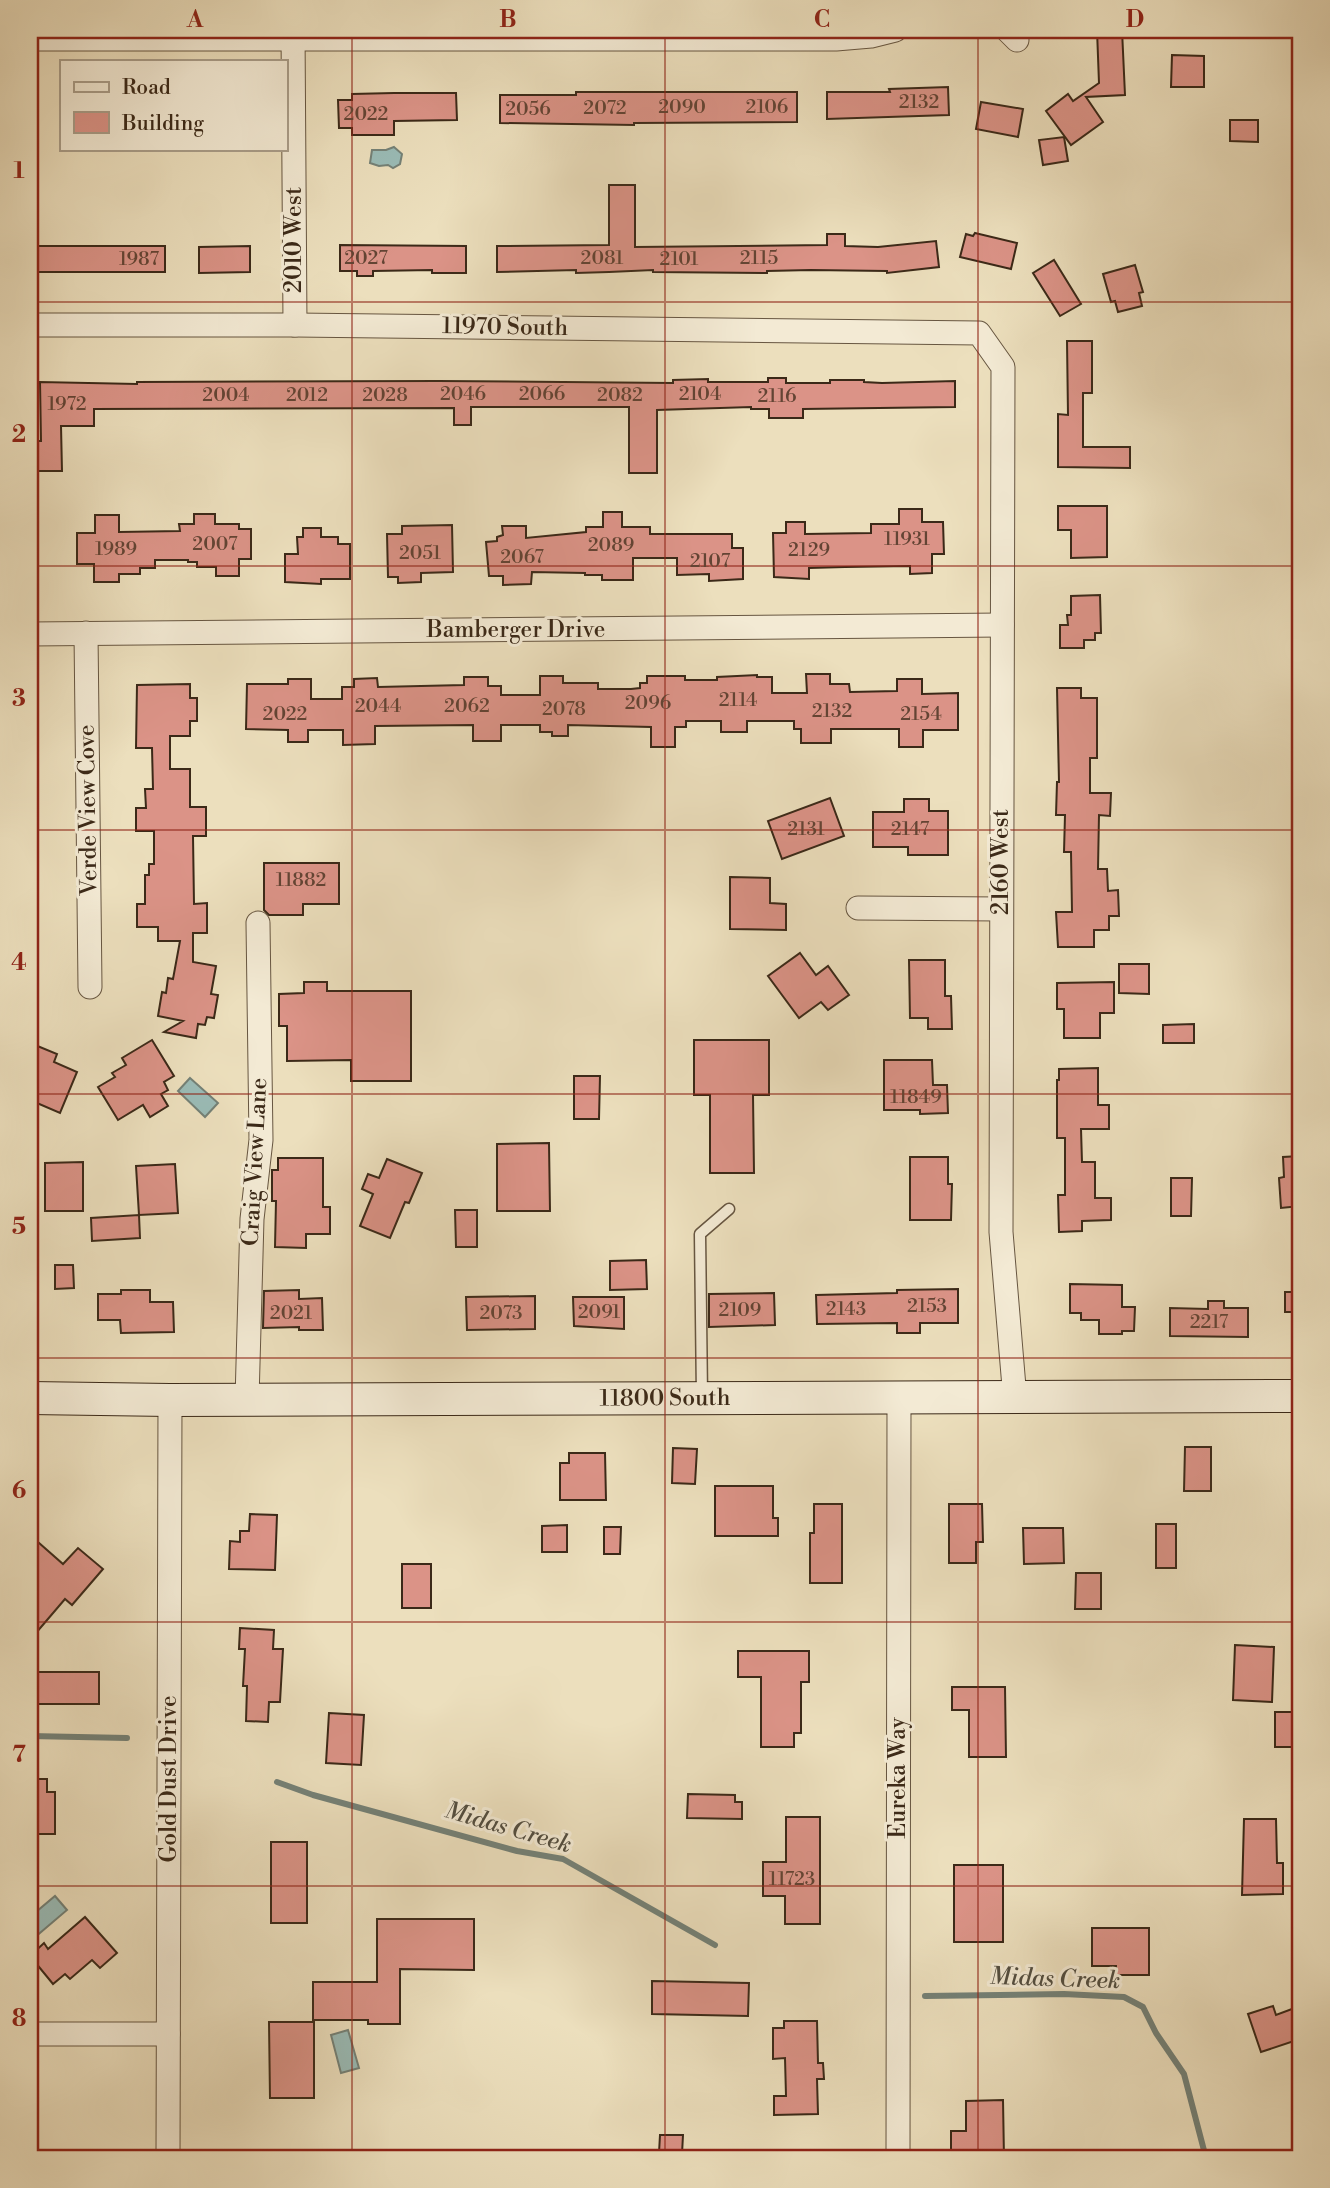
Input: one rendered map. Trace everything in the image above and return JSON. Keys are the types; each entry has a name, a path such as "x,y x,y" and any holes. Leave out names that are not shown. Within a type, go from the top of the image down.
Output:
{"main road":[{"name":"11800 South","path":"30,1398 170,1401 1300,1396"}],"street":[{"path":"30,38 293,34 836,39 871,36 895,30"},
{"name":"2010 West","path":"293,34 295,325"},
{"name":"11970 South","path":"30,325 979,332"},
{"name":"2160 West","path":"979,332 1003,367 1001,1233 1015,1399"},
{"name":"Bamberger Drive","path":"30,634 1002,625"},
{"name":"Verde View Cove","path":"86,633 90,987"},
{"path":"858,908 1001,909"},
{"name":"Craig View Lane","path":"247,1400 252,1219 261,1140 258,923"},
{"name":"Eureka Way","path":"898,2158 899,1398"},
{"name":"Gold Dust Drive","path":"168,2158 170,1401"},
{"path":"30,2034 168,2034"}],"lane":[{"path":"702,1399 700,1234 729,1209"}],"water":[{"path":"394,147 402,154 400,164 393,168 370,163 372,150"},
{"path":"190,1078 218,1103 205,1117 178,1091"},
{"path":"55,1896 67,1910 34,1938 30,1933 30,1917"},
{"path":"348,2030 359,2068 341,2073 331,2035"}],"building":[{"path":"1097,30 1122,30 1125,95 1086,97 1103,122 1071,145 1046,111 1068,94 1073,101 1099,83"},
{"path":"1172,55 1204,56 1204,87 1171,87"},
{"path":"948,87 949,115 827,119 827,92 890,92 889,89"},
{"path":"576,92 797,92 797,122 634,125 500,123 500,95 576,95"},
{"path":"456,93 457,120 394,121 394,135 352,135 352,128 339,128 338,100 352,100 352,94"},
{"path":"981,102 1023,109 1018,137 976,129"},
{"path":"1230,120 1258,120 1258,142 1230,141"},
{"path":"1064,137 1068,161 1043,165 1039,140"},
{"path":"609,185 635,185 635,247 827,245 827,234 845,234 845,246 878,247 936,241 939,267 887,273 811,270 767,273 653,270 497,272 497,246 609,245"},
{"path":"975,233 1017,243 1011,269 960,257 966,234 973,236"},
{"path":"340,245 466,246 466,273 432,273 432,270 373,271 373,276 357,276 357,271 340,271"},
{"path":"30,246 165,246 165,272 30,272"},
{"path":"250,246 250,272 199,273 199,247"},
{"path":"1054,260 1081,304 1060,316 1033,273"},
{"path":"1135,265 1143,292 1139,293 1142,306 1118,312 1115,301 1111,302 1103,274"},
{"path":"1067,341 1092,341 1092,393 1083,393 1083,447 1130,447 1130,468 1058,467 1058,414 1068,415"},
{"path":"768,378 786,378 786,383 830,383 830,380 882,383 955,381 955,407 803,409 803,418 769,418 769,409 751,407 657,410 657,473 629,473 629,407 471,407 471,425 454,425 454,408 94,409 94,426 61,426 62,471 34,471 34,441 41,441 40,382 673,383 673,380 708,379 708,382 768,382"},
{"path":"1058,506 1107,506 1107,557 1071,558 1071,530 1058,530"},
{"path":"899,509 922,509 922,522 943,522 944,554 932,554 932,573 910,574 910,566 845,567 809,568 809,579 774,577 773,533 786,533 786,522 805,522 805,534 871,533 871,524 899,524"},
{"path":"603,512 622,512 622,527 650,527 650,534 732,534 732,548 743,548 743,579 709,581 709,574 677,575 677,558 633,558 633,580 602,580 602,575 585,573 532,572 531,584 503,585 503,576 489,576 486,542 497,541 497,537 503,535 502,526 526,526 526,538 586,532 586,527 603,527"},
{"path":"194,514 215,514 215,524 239,524 239,529 251,529 251,559 239,559 239,576 216,576 216,567 197,567 197,562 188,560 155,560 155,568 140,568 140,574 119,574 119,582 94,582 94,564 77,564 77,533 95,533 95,515 119,515 119,532 180,531 179,524 194,524"},
{"path":"452,525 453,572 421,573 421,582 398,583 398,577 388,577 387,534 402,534 402,526"},
{"path":"303,528 321,528 321,537 338,537 338,544 350,544 350,579 321,579 321,584 285,582 285,554 298,554 297,537 303,537"},
{"path":"1100,595 1101,633 1095,633 1095,640 1084,640 1084,648 1060,648 1060,625 1068,625 1071,596"},
{"path":"806,674 830,674 830,684 849,684 850,692 897,691 897,679 922,679 922,694 958,693 958,730 923,730 923,747 899,747 899,729 831,729 831,743 801,743 801,729 794,729 794,721 747,721 747,732 721,732 721,721 686,721 686,727 675,727 675,747 651,747 651,727 568,725 568,736 552,736 552,732 540,732 540,725 501,725 501,741 473,741 473,725 375,726 375,744 343,745 343,730 308,730 308,742 288,742 288,730 246,729 247,684 288,684 288,679 311,679 311,699 342,699 342,687 354,687 354,679 377,678 378,687 464,685 464,677 488,677 488,686 501,686 501,695 540,695 540,676 563,676 563,683 598,683 598,689 631,689 640,688 640,683 647,683 647,676 685,676 685,680 717,680 717,677 757,675 772,677 772,693 807,693"},
{"path":"190,684 190,698 197,698 197,721 190,721 190,736 170,736 170,769 190,769 190,807 206,807 206,836 193,836 194,904 207,903 207,933 193,933 193,962 216,966 211,994 218,995 214,1018 207,1017 205,1025 198,1024 196,1038 164,1032 183,1021 158,1016 162,992 166,993 168,978 173,979 180,941 158,941 158,927 137,927 137,904 145,904 145,875 149,875 149,864 154,864 154,831 136,831 136,808 146,808 145,789 153,789 152,748 136,748 137,685"},
{"path":"1057,688 1081,688 1081,698 1097,698 1097,758 1090,758 1090,793 1111,793 1110,816 1099,815 1098,869 1107,869 1108,891 1118,890 1119,916 1109,916 1109,930 1094,930 1094,947 1058,947 1056,912 1072,912 1071,852 1064,852 1065,815 1056,815 1059,782"},
{"path":"830,798 844,836 782,859 768,821"},
{"path":"904,799 929,799 929,811 948,811 948,855 908,855 908,847 873,847 873,812 904,812"},
{"path":"264,863 339,863 339,904 303,904 303,915 269,915 264,910"},
{"path":"730,877 770,878 770,903 786,904 786,930 730,929"},
{"path":"800,953 816,975 828,966 849,995 828,1010 821,1002 799,1018 768,976"},
{"path":"909,960 945,960 945,996 951,996 952,1029 928,1029 928,1018 910,1018"},
{"path":"1119,964 1149,964 1149,994 1119,993"},
{"path":"304,982 327,982 327,991 411,991 411,1081 351,1081 351,1060 287,1061 287,1026 279,1026 279,994 304,993"},
{"path":"1114,982 1114,1013 1100,1013 1100,1038 1064,1038 1064,1009 1057,1009 1057,983"},
{"path":"1194,1024 1194,1043 1163,1043 1163,1025"},
{"path":"152,1040 174,1076 164,1082 168,1090 161,1094 168,1106 150,1117 143,1105 118,1120 98,1087 115,1077 112,1073 126,1065 122,1058"},
{"path":"694,1040 769,1040 769,1095 753,1095 754,1173 710,1173 710,1095 694,1095"},
{"path":"35,1045 57,1054 54,1062 77,1072 60,1113 30,1100 30,1057"},
{"path":"884,1060 932,1060 933,1085 947,1085 948,1113 920,1114 920,1110 884,1110"},
{"path":"1098,1068 1098,1105 1109,1105 1109,1129 1081,1129 1082,1162 1095,1162 1095,1198 1111,1198 1111,1220 1082,1221 1082,1231 1059,1232 1058,1195 1065,1195 1065,1138 1057,1138 1059,1069"},
{"path":"574,1076 600,1076 599,1119 574,1119"},
{"path":"549,1143 550,1211 497,1211 497,1144"},
{"path":"1300,1156 1300,1206 1281,1208 1279,1178 1284,1177 1283,1157"},
{"path":"910,1157 948,1157 948,1184 952,1184 951,1220 910,1220"},
{"path":"278,1158 323,1158 323,1207 330,1207 330,1234 306,1234 306,1248 275,1247 276,1201 272,1201 272,1170 278,1170"},
{"path":"387,1159 422,1173 409,1203 405,1202 390,1238 360,1226 373,1194 362,1189 368,1174 379,1178"},
{"path":"83,1162 83,1211 45,1211 45,1163"},
{"path":"175,1164 178,1213 139,1215 136,1166"},
{"path":"1171,1178 1192,1178 1191,1216 1171,1216"},
{"path":"455,1210 477,1210 477,1247 456,1247"},
{"path":"139,1215 140,1238 92,1241 91,1218"},
{"path":"646,1260 647,1289 610,1290 610,1261"},
{"path":"55,1265 73,1265 74,1288 55,1289"},
{"path":"1070,1284 1122,1285 1122,1307 1135,1307 1134,1331 1099,1334 1099,1320 1081,1320 1081,1313 1070,1313"},
{"path":"958,1289 958,1323 920,1323 920,1333 897,1333 897,1323 817,1324 816,1295"},
{"path":"121,1290 150,1290 150,1302 173,1302 174,1332 121,1333 120,1320 98,1320 98,1294 121,1294"},
{"path":"299,1290 299,1299 322,1298 323,1330 299,1330 299,1327 263,1328 264,1291"},
{"path":"1285,1292 1300,1292 1300,1312 1285,1312"},
{"path":"774,1293 775,1325 709,1327 709,1294"},
{"path":"535,1296 535,1329 467,1330 466,1297"},
{"path":"573,1297 624,1297 624,1329 574,1326"},
{"path":"1208,1301 1224,1301 1224,1308 1248,1308 1248,1337 1170,1336 1170,1308 1208,1309"},
{"path":"1185,1447 1211,1447 1211,1491 1184,1491"},
{"path":"673,1448 697,1449 695,1484 672,1483"},
{"path":"569,1453 605,1453 606,1500 560,1500 560,1463 569,1463"},
{"path":"715,1486 773,1486 773,1518 778,1518 778,1536 715,1536"},
{"path":"814,1504 842,1504 842,1583 810,1583 810,1533 814,1533"},
{"path":"949,1504 982,1504 983,1542 976,1542 976,1563 949,1563"},
{"path":"250,1514 277,1515 275,1570 229,1569 230,1541 240,1542 240,1531 249,1531"},
{"path":"1156,1524 1176,1524 1176,1568 1156,1568"},
{"path":"567,1525 567,1552 542,1552 542,1526"},
{"path":"604,1527 621,1527 620,1554 604,1554"},
{"path":"1023,1528 1063,1528 1064,1563 1024,1564"},
{"path":"30,1535 63,1564 78,1548 103,1569 72,1605 65,1599 30,1640"},
{"path":"402,1564 431,1564 431,1608 402,1608"},
{"path":"1076,1573 1101,1573 1101,1609 1075,1609"},
{"path":"240,1628 274,1630 273,1649 283,1649 280,1702 269,1702 268,1722 246,1721 247,1686 243,1686 245,1649 239,1649"},
{"path":"1235,1645 1274,1647 1272,1702 1233,1700"},
{"path":"738,1651 809,1651 809,1682 801,1682 801,1733 794,1733 794,1747 761,1747 761,1677 738,1677"},
{"path":"30,1672 99,1672 99,1704 30,1704"},
{"path":"952,1687 1005,1687 1006,1757 969,1757 969,1710 952,1710"},
{"path":"1275,1712 1300,1712 1300,1747 1275,1747"},
{"path":"329,1713 364,1715 361,1765 326,1763"},
{"path":"30,1779 47,1779 47,1792 55,1792 55,1834 30,1834"},
{"path":"688,1794 735,1795 735,1802 742,1802 742,1819 687,1818"},
{"path":"786,1817 820,1817 820,1924 785,1924 785,1896 763,1896 763,1862 786,1862"},
{"path":"1244,1819 1276,1819 1277,1863 1283,1863 1283,1894 1242,1895"},
{"path":"271,1842 307,1842 307,1923 271,1923"},
{"path":"954,1865 1003,1865 1003,1942 954,1942"},
{"path":"85,1917 117,1953 100,1968 92,1960 70,1979 65,1974 53,1984 30,1956 44,1943 48,1949"},
{"path":"377,1919 474,1919 474,1970 400,1969 400,2024 368,2024 368,2020 313,2020 313,1982 377,1982"},
{"path":"1092,1928 1149,1928 1149,1975 1116,1975 1116,1966 1092,1966"},
{"path":"652,1981 749,1983 748,2016 652,2014"},
{"path":"1273,2006 1276,2015 1300,2006 1300,2039 1261,2052 1248,2014"},
{"path":"784,2021 817,2021 818,2063 823,2063 824,2079 817,2079 818,2114 774,2115 774,2096 786,2096 785,2058 773,2059 773,2028 784,2028"},
{"path":"269,2022 314,2022 314,2098 270,2098"},
{"path":"1003,2100 1004,2158 951,2158 951,2131 966,2131 966,2101"},
{"path":"660,2135 683,2135 682,2154 659,2153"}],"waterway":[{"name":"Midas Creek","path":"30,1736 127,1738"},
{"name":"Midas Creek","path":"277,1782 313,1795 517,1851 563,1859 715,1945"},
{"name":"Midas Creek","path":"925,1996 1064,1994 1124,1997 1143,2007 1156,2033 1184,2074 1206,2158"}]}
